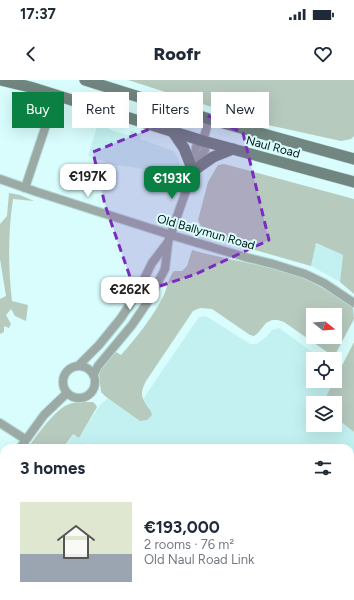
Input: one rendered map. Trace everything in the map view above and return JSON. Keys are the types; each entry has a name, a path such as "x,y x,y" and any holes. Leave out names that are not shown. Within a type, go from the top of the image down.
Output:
{"main road":[{"name":"Naul Road","path":"1,80 30,87 233,150 354,182"},
{"name":"Naul Road","path":"85,80 209,119 354,159"},
{"path":"173,132 184,148 193,171 213,157 233,150"},
{"path":"328,152 347,152 354,150"}],"street":[{"path":"169,238 152,263 121,318 99,345 78,366 68,370 65,374 63,384 67,393 76,398 87,397 92,393 96,384 94,374 98,366 132,326 153,293 165,269 169,238 193,171 205,150 203,141 209,119"},
{"path":"24,188 45,128"},
{"name":"Old Ballymun Road","path":"0,179 169,238 273,264 305,274 324,283 354,303"},
{"path":"78,366 87,368 94,374"},
{"path":"22,444 44,416 67,393"},
{"path":"0,423 25,440"}],"highlighted area":[{"path":"196,110 243,133 269,240 196,274 136,294 105,205 93,152"}],"shaded area":[{"path":"96,128 107,128 130,136 130,130 141,134 140,139 174,151 180,165 174,184 156,179 157,173 132,167 115,165 88,156"},
{"path":"315,243 343,255 340,282 311,266"},
{"path":"206,316 250,344 257,344 272,330 279,328 312,352 306,352 306,388 331,388 328,396 306,396 306,432 342,432 342,423 354,432 354,444 67,444 73,434 79,438 100,405 109,397 134,415 147,393 199,317"}],"green space":[{"path":"128,80 354,80 354,136 351,139 341,141 269,125 269,92 211,92 211,107 203,104 203,92 165,92"},
{"path":"224,164 354,199 354,294 340,282 343,255 316,243 311,266 206,236 198,220 208,182 218,165"},
{"path":"9,193 20,195 34,201 13,199 9,237 12,301 28,305 26,321 15,316 11,309 6,315 11,324 9,328 4,326 4,332 0,334 0,299 6,296 0,259 0,224 7,216"},
{"path":"192,250 284,272 312,282 353,307 354,319 342,342 342,308 306,308 306,337 284,322 278,320 272,320 266,323 254,336 250,335 212,309 200,308 193,311 146,381 142,391 142,396 152,415 147,420 140,421 101,392 99,374 102,368 116,352 121,355 144,327 163,297 170,277 174,271 182,271 187,266"},
{"path":"354,342 354,432 342,423 342,396 327,396 331,388 342,388 342,366"},
{"path":"316,344 341,344 337,352 327,352"},
{"path":"93,402 97,407 79,438 73,434 66,444 31,444 60,409 71,403"}]}
